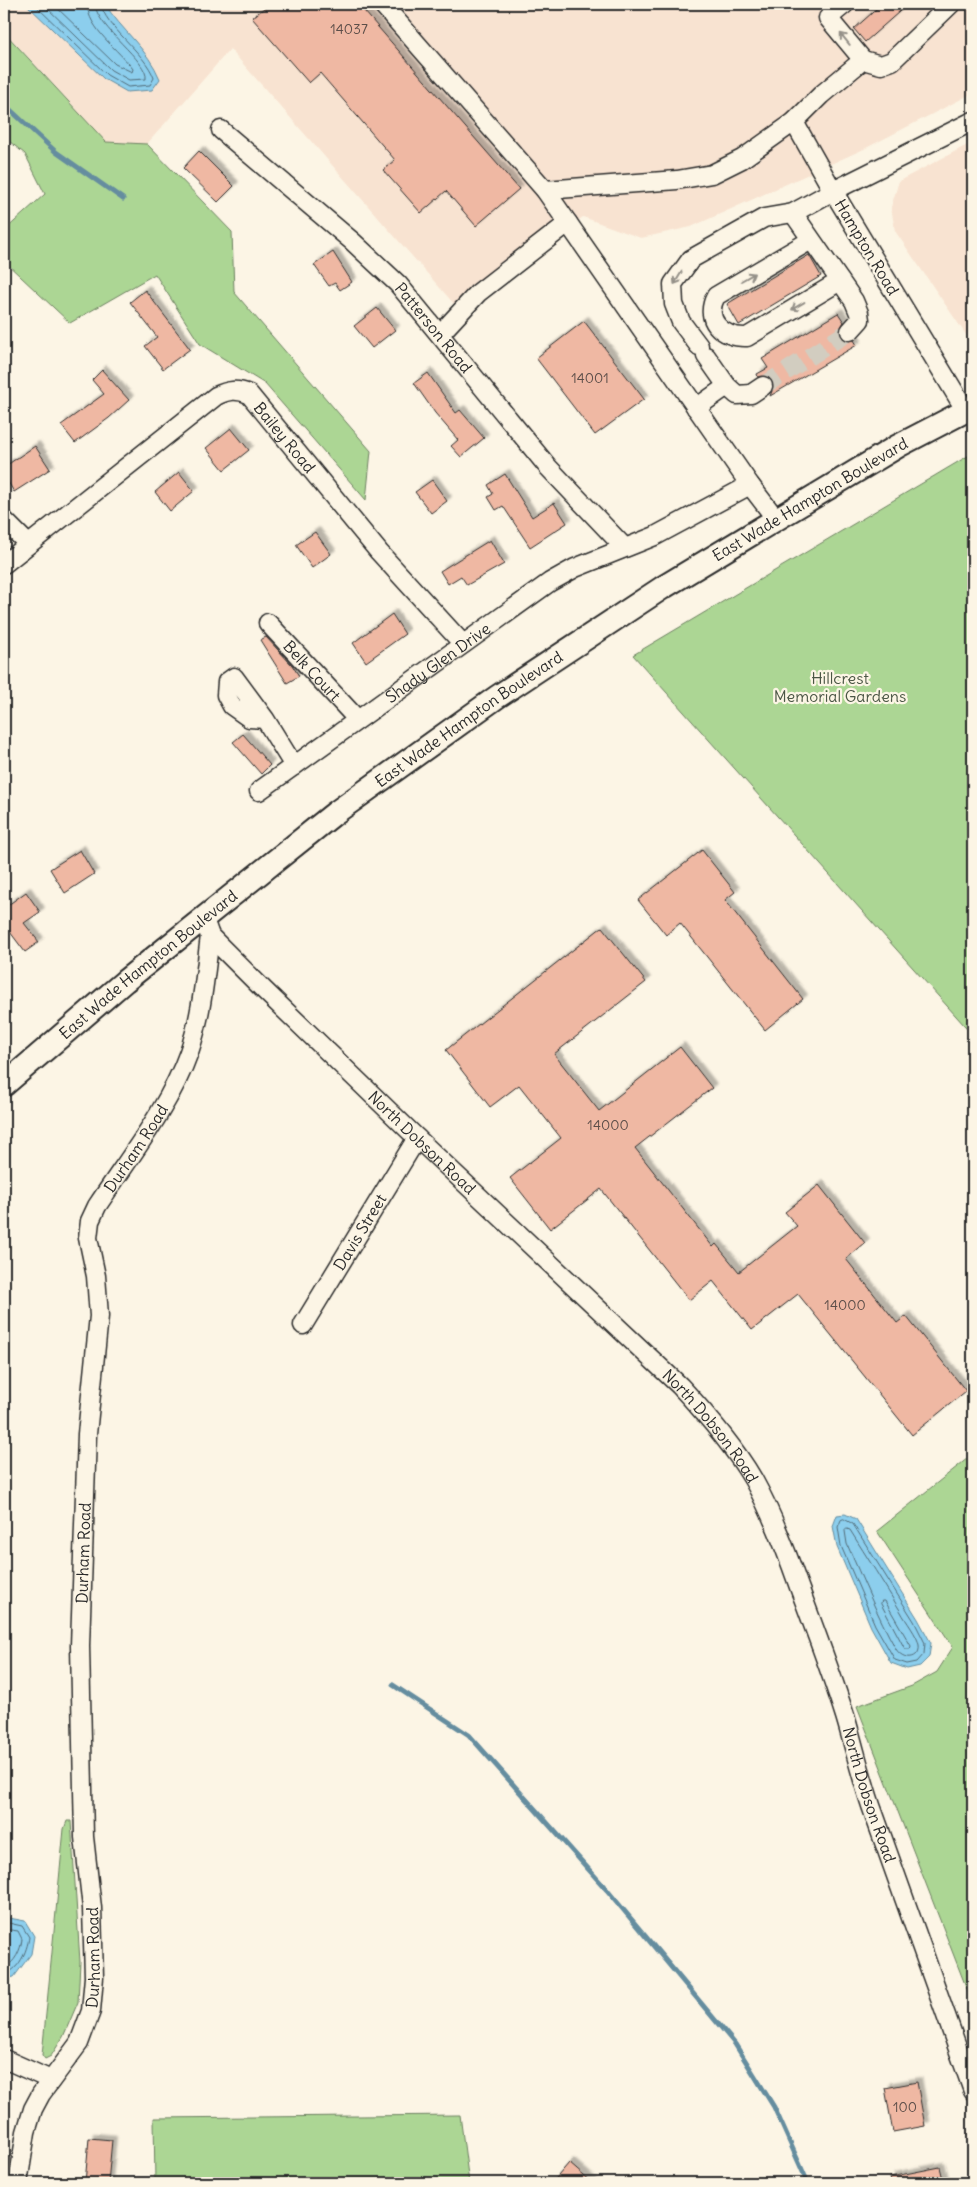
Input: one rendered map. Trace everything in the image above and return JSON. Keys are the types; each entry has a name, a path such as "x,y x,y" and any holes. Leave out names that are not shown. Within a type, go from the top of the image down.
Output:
{"main road":[{"name":"East Wade Hampton Boulevard","path":"4,1085 125,981 207,928 335,813 497,696 662,588 898,446 970,409"}],"street":[{"path":"382,4 545,190 750,485 776,519"},
{"path":"845,4 828,18 863,60 881,65 892,61 951,4"},
{"path":"545,190 677,180 712,174 742,160 794,122 821,95 863,60"},
{"name":"Hampton Road","path":"970,409 833,191 973,121"},
{"path":"763,386 751,394 742,396 737,395 727,386 681,322 674,304 674,284 691,259 712,246 764,218 793,213 833,191 794,122"},
{"name":"Patterson Road","path":"221,130 352,240 398,284 548,467 624,547"},
{"path":"793,213 840,281 859,313 860,320 850,331"},
{"path":"440,334 478,293 568,223"},
{"path":"811,240 716,296 712,304 716,325 723,333 730,336 747,338 840,281"},
{"path":"696,408 727,386"},
{"name":"Bailey Road","path":"4,564 216,396 224,392 241,391 249,394 379,552 462,644"},
{"name":"Shady Glen Drive","path":"258,791 550,582 575,568 624,547 656,536 750,485"},
{"path":"4,520 28,544"},
{"name":"Belk Court","path":"268,623 358,719"},
{"path":"265,719 294,766"},
{"name":"North Dobson Road","path":"207,928 417,1138 680,1386 712,1422 741,1460 753,1479 783,1543 845,1717 861,1779 973,2090 973,2100"},
{"name":"Durham Road","path":"18,2183 26,2132 33,2109 51,2080 79,2043 91,2011 94,1977 92,1908 84,1837 80,1646 87,1434 99,1316 96,1276 88,1238 90,1222 97,1206 170,1094 181,1073 196,1030 207,928"},
{"name":"Davis Street","path":"302,1325 417,1138"},
{"path":"4,2059 51,2080"}],"shaded area":[{"path":"4,4 973,4 973,93 864,149 691,227 641,238 583,217 455,305 230,49 147,144 106,142 4,31"},
{"path":"973,142 973,345 895,231 891,207 899,181"}],"green space":[{"path":"4,32 106,142 147,144 232,232 234,292 371,451 366,500 265,384 200,344 155,274 70,323 4,261 4,231 45,194 25,154 4,137"},
{"name":"Hillcrest Memorial Gardens","path":"973,453 973,1035 633,655"},
{"path":"973,1454 973,2005 857,1706 912,1686 937,1672 953,1647 877,1531"},
{"path":"67,1821 71,1821 80,1962 78,2002 63,2037 51,2056 45,2059 42,2055 64,1829"},
{"path":"460,2115 469,2183 155,2183 154,2118"}],"water":[{"path":"26,4 105,4 149,58 160,79 152,90 127,92 104,79"},
{"path":"845,1514 856,1519 931,1643 929,1657 920,1666 907,1669 891,1663 871,1627 837,1547 833,1526 837,1515"},
{"path":"4,1917 25,1921 34,1936 31,1954 14,1977 4,1979"}],"building":[{"path":"269,4 358,4 519,189 476,226 446,191 421,213 383,170 395,160 320,73 309,83 252,18"},
{"path":"882,4 908,4 865,42 854,29"},
{"path":"199,151 234,186 218,202 183,168"},
{"path":"333,252 352,282 340,290 335,283 329,286 314,265"},
{"path":"809,255 821,276 739,325 727,304"},
{"path":"145,290 190,349 163,369 145,346 157,337 130,302"},
{"path":"377,308 395,330 372,348 354,326"},
{"path":"838,313 844,322 840,328 840,335 847,341 854,340 857,345 770,396 774,386 772,381 767,376 758,377 757,374 768,368 762,359"},
{"path":"584,321 644,399 595,435 536,358"},
{"path":"102,370 129,400 109,418 75,443 61,425 104,394 92,380"},
{"path":"428,373 456,413 460,410 484,438 461,457 451,446 458,440 435,413 414,383"},
{"path":"231,428 249,450 224,470 206,448"},
{"path":"35,446 50,469 14,492 4,475 4,467"},
{"path":"179,472 194,491 170,511 155,492"},
{"path":"505,474 532,517 554,503 567,523 530,547 503,506 496,510 488,497 493,494 488,485"},
{"path":"432,480 447,501 431,513 415,492"},
{"path":"315,532 331,554 312,568 296,545"},
{"path":"490,540 504,564 467,585 461,576 448,584 440,571"},
{"path":"392,614 405,634 366,662 353,643"},
{"path":"266,637 292,665 299,676 287,683 260,640"},
{"path":"243,734 270,765 261,774 233,742"},
{"path":"80,850 94,874 65,893 50,869"},
{"path":"702,850 735,892 725,900 803,999 765,1030 680,923 666,935 638,900"},
{"path":"26,892 40,912 24,923 39,942 25,952 4,924 9,920 4,912 4,908"},
{"path":"602,927 646,982 554,1054 599,1111 680,1047 712,1088 635,1148 713,1247 716,1244 739,1272 797,1226 785,1212 819,1185 865,1243 846,1259 897,1323 906,1316 966,1391 912,1435 798,1294 752,1330 713,1281 689,1300 601,1189 550,1229 510,1178 561,1138 519,1085 490,1107 446,1050"},
{"path":"917,2082 925,2126 893,2132 885,2088"},
{"path":"89,2138 112,2140 108,2183 85,2183"},
{"path":"569,2163 592,2183 552,2183"},
{"path":"940,2167 944,2183 891,2183 890,2177"}],"waterway":[{"path":"4,104 56,152 123,199"},
{"path":"393,1685 469,1735 607,1890 735,2044 774,2107 808,2183"}],"tunnel":[{"path":"763,386 850,331"}]}
